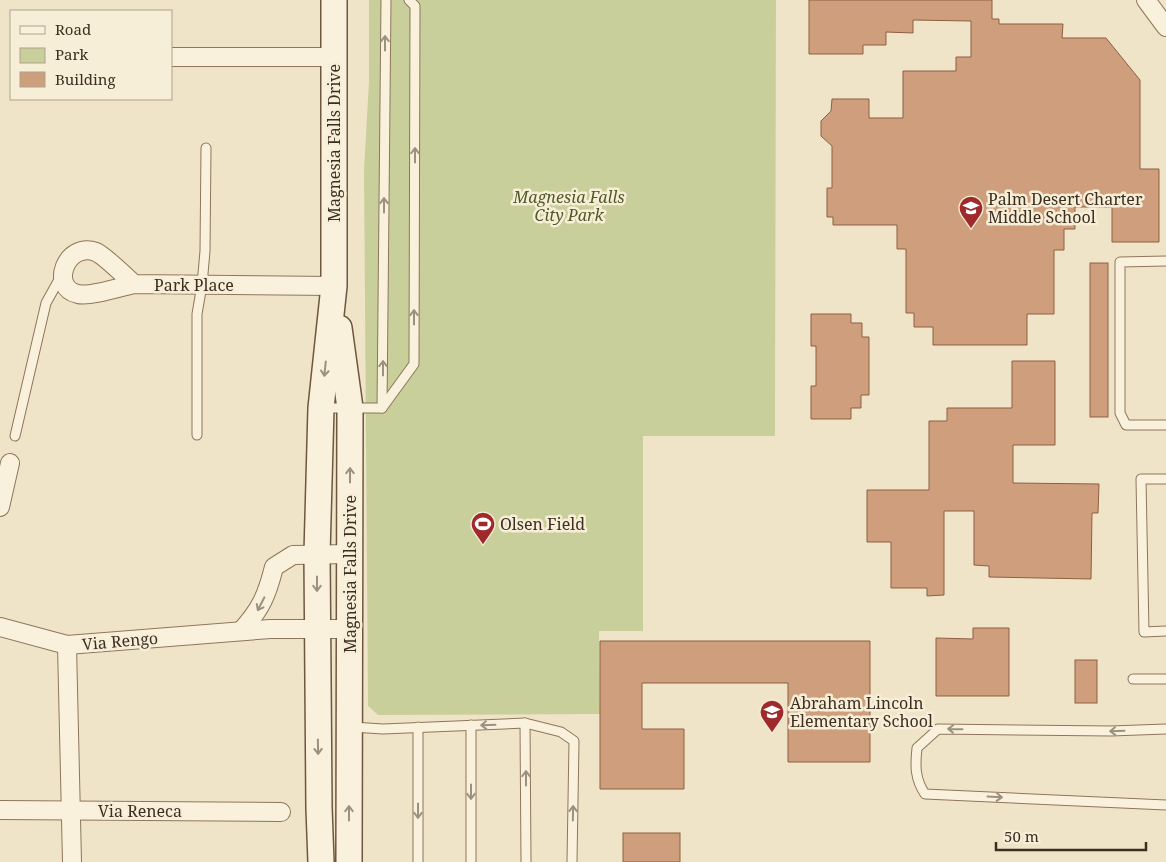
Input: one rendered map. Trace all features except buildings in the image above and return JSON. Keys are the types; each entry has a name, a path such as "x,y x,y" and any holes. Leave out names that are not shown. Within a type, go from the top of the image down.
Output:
{"street":[{"name":"Magnesia Falls Drive","path":"321,862 317,554 321,408 334,286 334,0"},
{"path":"1146,0 1166,27"},
{"path":"172,57 334,57"},
{"name":"Park Place","path":"66,266 76,254 88,250 98,253 134,284 334,286"},
{"path":"66,266 66,287 76,294 90,294 134,284"},
{"name":"Magnesia Falls Drive","path":"334,286 350,408 349,862"},
{"path":"0,507 10,464"},
{"path":"241,631 255,616 268,590 274,567 293,555 350,554"},
{"name":"Via Rengo","path":"0,627 68,645 270,629 350,629"},
{"path":"68,645 72,862"},
{"name":"Via Reneca","path":"0,810 281,812"}],"lane":[{"path":"382,408 386,0"},
{"path":"382,408 414,364 415,6 409,0"},
{"path":"197,435 197,314 205,251 206,148"},
{"path":"1166,261 1120,262 1120,413 1126,425 1166,425"},
{"path":"15,436 46,303 66,266"},
{"path":"321,408 382,408"},
{"path":"1166,479 1142,479 1144,632 1166,631"},
{"path":"1133,679 1166,679"},
{"path":"349,727 383,729 526,724 561,732 574,741 572,862"},
{"path":"526,724 526,862"},
{"path":"470,725 470,862"},
{"path":"418,727 418,862"},
{"path":"1166,729 1111,731 938,729 918,748 916,758 918,782 926,794 1166,805"}],"green space":[{"name":"Magnesia Falls City Park","path":"369,0 776,0 775,436 643,436 643,631 599,631 600,714 378,715 368,706 364,170 369,81"}],"place":[{"name":"Palm Desert Charter Middle School","path":"971,229"},
{"name":"Olsen Field","path":"483,545"},
{"name":"Abraham Lincoln Elementary School","path":"772,733"}]}
